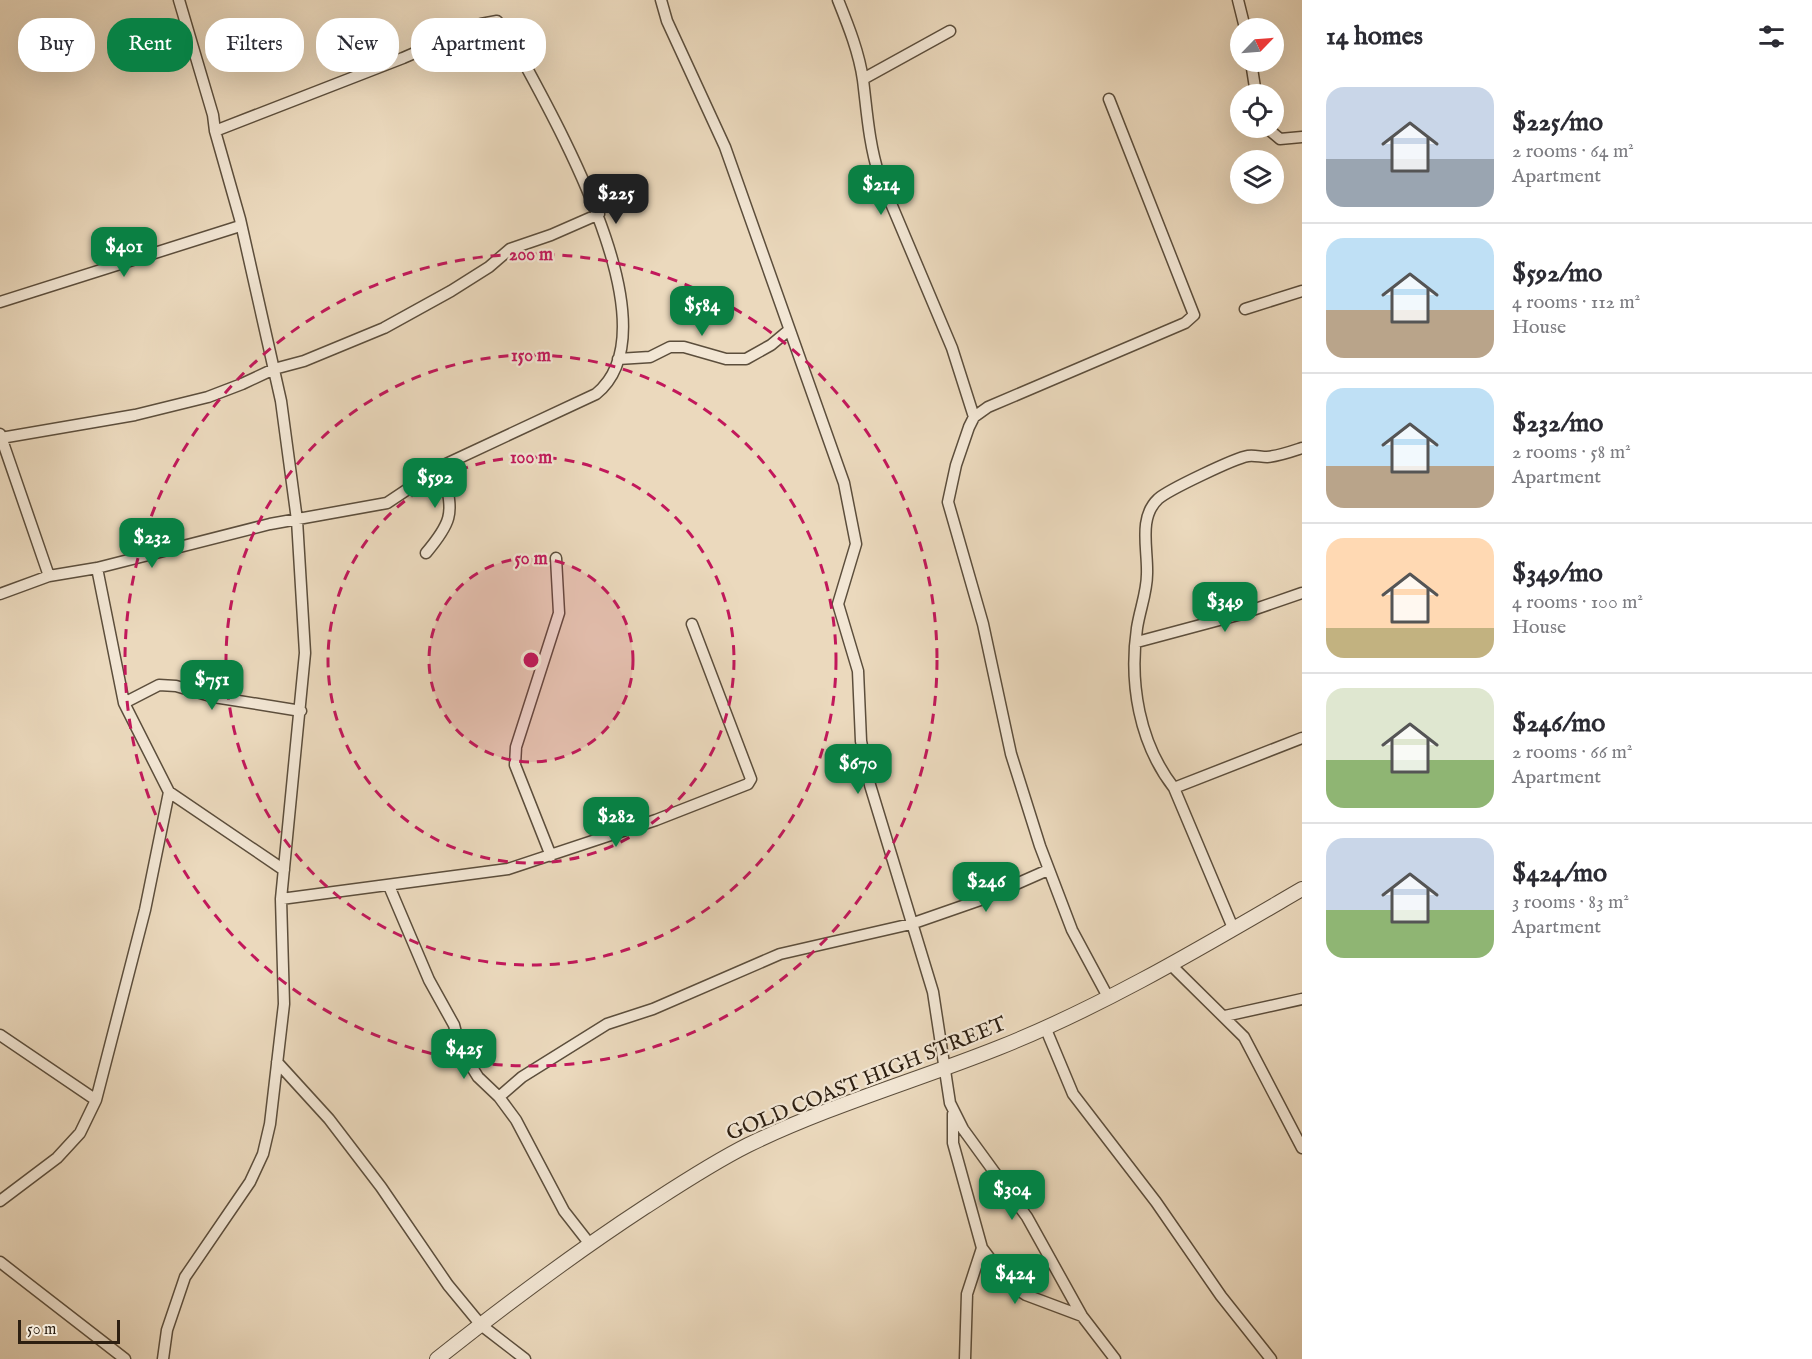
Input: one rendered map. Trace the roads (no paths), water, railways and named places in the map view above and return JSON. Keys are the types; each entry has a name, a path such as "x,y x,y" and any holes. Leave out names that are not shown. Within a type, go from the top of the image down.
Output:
{"street":[{"path":"163,1359 167,1330 185,1277 192,1264 236,1205 263,1154 270,1124 284,1004 282,899 301,711 305,635 297,520 289,448 274,369 213,115 179,0"},
{"path":"661,0 667,21 725,147 789,330 817,402 848,496 855,544 838,604 858,671 861,741 870,785 933,992 953,1114 953,1143 982,1248 1014,1287 1026,1295 1082,1316"},
{"path":"838,0 852,34 863,79 871,149 879,175 952,348 974,417 956,465 948,502 986,635 1011,754 1048,870 1072,930 1108,998"},
{"path":"1238,0 1242,18"},
{"path":"0,594 49,576 97,568 270,524 387,503 444,465 596,394 607,385 615,372 624,321 599,214 509,35 497,21 481,24 403,58 215,131"},
{"path":"863,79 950,31"},
{"path":"974,417 1014,394 1185,323 1194,315 1109,99"},
{"path":"1278,138 1280,140 1302,137"},
{"path":"49,576 0,436 135,415 208,397 274,369 304,361 384,328 451,291 489,267 510,249 599,214"},
{"path":"0,302 240,226"},
{"path":"1245,309 1302,291"},
{"path":"618,359 651,357 670,347 677,347 726,359 746,359 771,345 789,330"},
{"path":"1233,928 1174,788 1160,770 1144,729 1134,669 1147,575 1147,516 1153,505 1169,491 1239,459 1279,455 1302,448"},
{"path":"426,553 445,531 451,519 444,465"},
{"path":"551,856 515,765 516,747 559,613 556,558"},
{"path":"97,568 124,703 169,792 284,870"},
{"path":"1137,642 1238,615 1302,593"},
{"path":"282,899 496,872 656,820 750,782 752,779 692,624"},
{"path":"124,703 159,685 176,686 214,697 301,711"},
{"path":"1174,788 1302,738"},
{"path":"0,1201 57,1158 80,1133 96,1100 145,910 169,792"},
{"path":"499,1097 522,1077 607,1024 653,1009 780,954 911,924 980,900 1048,870"},
{"path":"389,886 429,980 454,1025 460,1048 478,1077 499,1097 530,1142 564,1211 590,1243"},
{"name":"GOLD COAST HIGH STREET","path":"436,1359 590,1243 705,1168 748,1145 833,1109 944,1068 1045,1027 1108,998 1302,889"},
{"path":"1170,964 1244,1037 1302,1148"},
{"path":"1225,1016 1302,999"},
{"path":"1045,1027 1073,1094 1156,1202 1221,1296 1271,1359"},
{"path":"0,1035 96,1100"},
{"path":"277,1062 329,1119 381,1187 448,1286 481,1325 525,1359"},
{"path":"953,1114 1027,1217 1082,1316 1116,1359"},
{"path":"965,1359 967,1294 982,1248"},
{"path":"0,1262 121,1358"}]}
